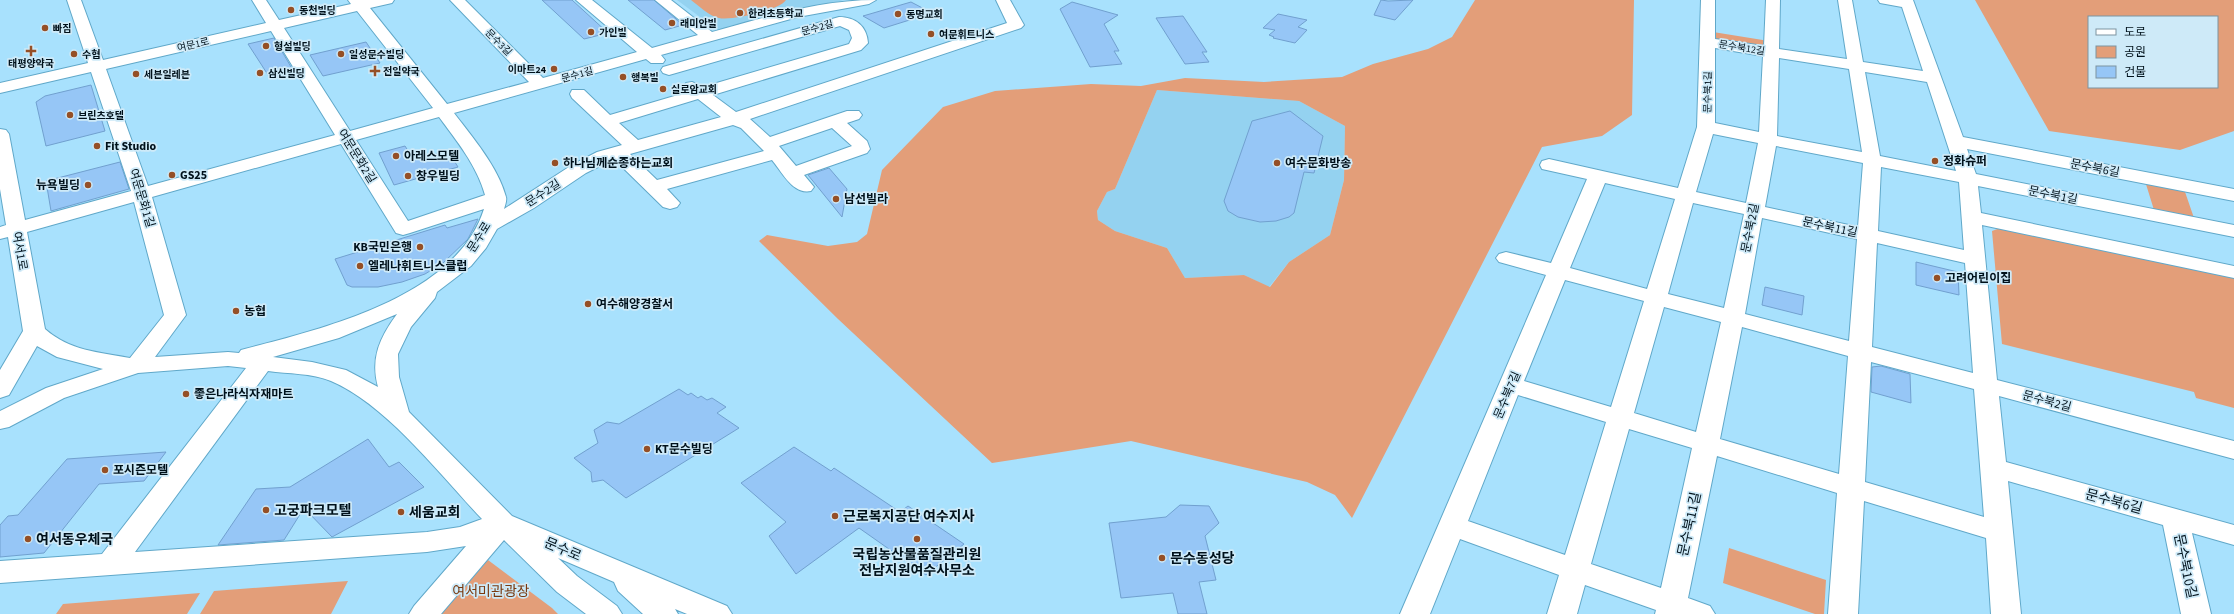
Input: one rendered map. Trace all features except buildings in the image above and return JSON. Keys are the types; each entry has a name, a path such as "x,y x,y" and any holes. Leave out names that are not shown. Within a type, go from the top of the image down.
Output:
{"street":[{"name":"여문문화1길","path":"74,0 99,66 142,195 175,315 136,366"},
{"name":"여문문화2길","path":"259,0 403,229 497,198"},
{"name":"여문1로","path":"0,88 274,25 358,3 387,0"},
{"name":"문수3길","path":"457,0 540,84"},
{"path":"584,0 669,70 734,118 745,122 799,180 860,149 861,145 835,121"},
{"path":"662,0 709,37"},
{"name":"문수1길","path":"8,231 796,13 869,0"},
{"name":"문수2길","path":"488,225 527,204 586,165 603,156 734,118 1016,26 1003,0"},
{"name":"문수북12길","path":"1708,0 1708,42 1934,78"},
{"name":"문수북12길","path":"1771,52 1773,0"},
{"path":"1843,614 1872,160 1845,0"},
{"path":"1885,0 1908,3 1968,179 2006,614"},
{"path":"358,3 444,111 478,159 489,178 497,198"},
{"name":"문수2길","path":"607,121 855,47 860,43 859,32 848,22 838,22 669,70"},
{"name":"문수북1길","path":"1708,42 1706,127 2234,231"},
{"path":"1768,139 1771,52"},
{"path":"578,94 607,121 653,187 670,203"},
{"path":"653,187 771,149 835,121 853,115"},
{"path":"1562,614 1706,127"},
{"name":"여서1로","path":"0,134 8,231 34,331"},
{"name":"문수북2길","path":"1733,318 1768,139"},
{"name":"문수북6길","path":"1955,141 2234,195"},
{"path":"1549,165 1686,195"},
{"name":"문수북7길","path":"1415,614 1598,176"},
{"name":"문수북11길","path":"1686,195 1975,259"},
{"name":"문수로","path":"228,359 277,349 316,338 387,309 436,282 460,265 480,240 488,225 497,198"},
{"path":"1971,217 2234,272"},
{"name":"문수북2길","path":"1506,258 2234,450"},
{"path":"398,415 387,373 387,356 392,340 401,326 436,282"},
{"name":"문수북11길","path":"1671,609 1733,318"},
{"path":"0,390 34,331 49,345 65,352 92,360 136,366 228,359"},
{"name":"문수로","path":"228,359 312,369 338,375 369,392 398,415 502,523 717,614"},
{"path":"110,564 262,362"},
{"path":"0,421 55,393 136,366"},
{"path":"1511,385 1999,532"},
{"name":"문수북6길","path":"1993,468 2234,534"},
{"name":"문수북10길","path":"2175,518 2196,614"},
{"path":"0,572 426,542 462,537 502,523"},
{"path":"502,523 567,584 606,614"},
{"path":"424,614 502,523"},
{"path":"1452,526 1575,570 1671,609 1700,614"},
{"path":"614,571 663,614"},
{"path":"567,584 593,614"}],"shaded area":[{"name":"한려초등학교","path":"677,0 844,0 719,31"},
{"path":"1157,90 1299,101 1345,126 1344,180 1330,235 1289,262 1269,287 1244,275 1185,278 1167,248 1115,231 1098,220 1097,211 1107,192 1115,189"}],"green space":[{"path":"691,0 786,0 782,4 755,14 734,18 719,18 704,10"},
{"path":"1475,0 1634,0 1632,115 1602,136 1542,147 1352,518 1335,495 1307,482 1131,441 992,463 838,319 759,241 767,235 828,246 857,242 867,234 882,170 943,107 995,91 1091,84 1141,86 1185,78 1264,82 1342,77 1373,64 1428,49 1452,37","holes":["1157,90 1299,101 1345,126 1344,180 1330,235 1289,262 1270,287 1244,275 1185,278 1167,248 1115,231 1098,220 1097,211 1107,192 1115,189"]},
{"path":"1975,0 2234,0 2234,131 2180,150 2049,131"},
{"path":"1713,32 1769,41 1768,48 1712,39"},
{"path":"2145,181 2184,189 2194,218 2154,210"},
{"path":"2000,228 2234,277 2234,408 2196,398 2194,392 2002,344 1992,231"},
{"path":"1729,548 1826,580 1824,614 1815,614 1723,583"},
{"name":"여서미관광장","path":"488,560 552,608 558,614 441,614"},
{"path":"348,581 331,614 200,614 214,591"},
{"path":"200,593 187,614 56,614 63,604"}],"place":[{"name":"동천빌딩","path":"291,10"},
{"name":"한려초등학교","path":"740,13"},
{"name":"동명교회","path":"898,14"},
{"name":"래미안빌","path":"672,23"},
{"name":"빠짐","path":"45,28"},
{"name":"가인빌","path":"591,32"},
{"name":"여문휘트니스","path":"931,34"},
{"name":"형설빌딩","path":"266,46"},
{"name":"태평양약국","path":"31,51"},
{"name":"수협","path":"74,54"},
{"name":"일성문수빌딩","path":"341,54"},
{"name":"이마트24","path":"554,69"},
{"name":"전일약국","path":"375,71"},
{"name":"삼신빌딩","path":"260,73"},
{"name":"세븐일레븐","path":"136,74"},
{"name":"행복빌","path":"623,77"},
{"name":"실로암교회","path":"663,89"},
{"name":"브린츠호텔","path":"70,115"},
{"name":"Fit Studio","path":"97,146"},
{"name":"아레스모텔","path":"396,156"},
{"name":"정화슈퍼","path":"1935,161"},
{"name":"하나님께순종하는교회","path":"555,163"},
{"name":"여수문화방송","path":"1277,163"},
{"name":"GS25","path":"172,175"},
{"name":"창우빌딩","path":"408,176"},
{"name":"뉴욕빌딩","path":"88,185"},
{"name":"남선빌라","path":"836,199"},
{"name":"KB국민은행","path":"420,247"},
{"name":"엘레나휘트니스클럽","path":"360,266"},
{"name":"고려어린이집","path":"1937,278"},
{"name":"여수해양경찰서","path":"588,304"},
{"name":"농협","path":"236,311"},
{"name":"좋은나라식자재마트","path":"186,394"},
{"name":"KT문수빌딩","path":"647,449"},
{"name":"포시즌모텔","path":"105,470"},
{"name":"고궁파크모텔","path":"266,510"},
{"name":"세움교회","path":"401,512"},
{"name":"근로복지공단 여수지사","path":"835,516"},
{"name":"여서동우체국","path":"28,539"},
{"name":"국립농산물품질관리원 전남지원여수사무소","path":"917,539"},
{"name":"문수동성당","path":"1162,558"}]}
